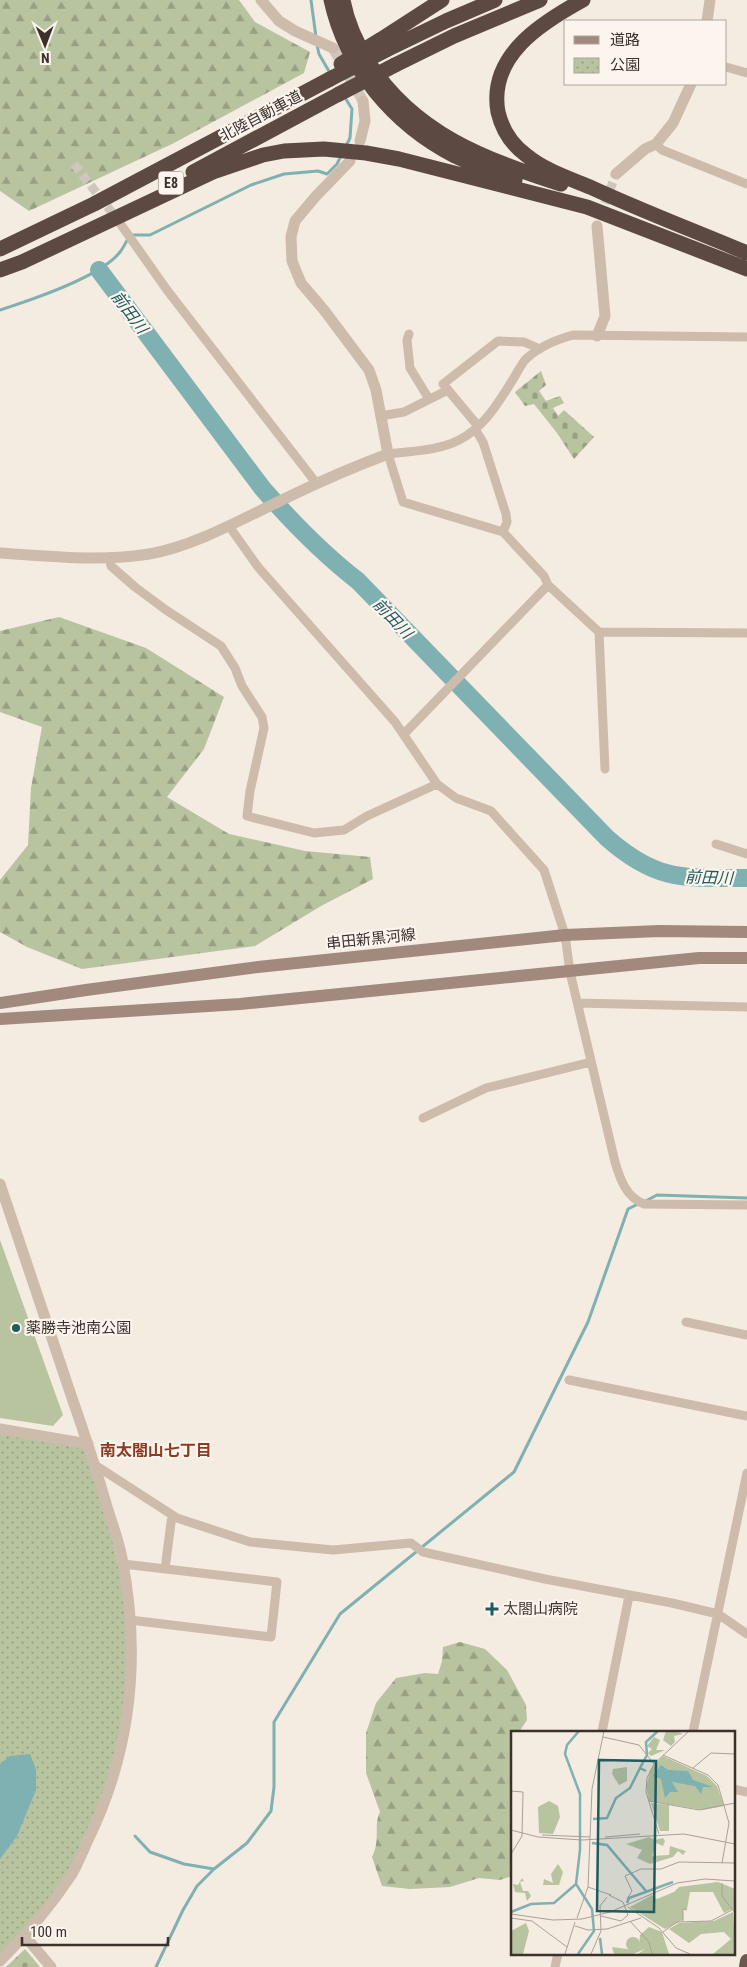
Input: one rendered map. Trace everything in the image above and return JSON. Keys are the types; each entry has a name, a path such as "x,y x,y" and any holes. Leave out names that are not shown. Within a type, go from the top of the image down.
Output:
{"highway":[{"path":"331,0 340,33 359,69 384,101 416,131 456,156 747,268"},
{"path":"344,0 355,37 375,72 403,105 438,133 480,154 541,177 623,202"},
{"path":"383,45 442,0"},
{"path":"383,45 495,0"},
{"name":"北陸自動車道","path":"0,269 102,220 395,65 454,36 540,0"},
{"path":"583,0 539,27 513,52 500,77 497,92 500,120 506,134 526,156 542,166 747,253"},
{"name":"北陸自動車道","path":"0,249 94,204 247,123 383,45"},
{"path":"0,269 22,262 213,172 241,162 284,151 324,149 366,153 446,170 587,207"},
{"path":"746,1967 747,1961"}],"main road":[{"name":"串田新黒河線","path":"0,1003 258,967 565,935 659,930 747,932"},
{"path":"0,1019 240,1004 698,958 747,958"}],"street":[{"path":"261,0 280,21 294,30 333,48"},
{"path":"707,20 710,0"},
{"path":"727,67 747,73"},
{"path":"616,174 645,149 656,144 673,123 690,85"},
{"path":"360,141 365,121 363,101"},
{"path":"656,144 662,150 747,184"},
{"path":"350,162 316,196 295,221 292,237 292,261 301,282 369,370 376,390 388,454 403,502 503,532 544,576 548,585 599,632 747,633"},
{"path":"117,219 167,290 317,484"},
{"path":"597,226 605,316 597,336"},
{"path":"409,334 407,340 410,368 429,399"},
{"path":"0,553 109,557 158,552 174,548 229,526 349,468 388,454 438,447 459,440 477,428 494,408 526,360 556,340 573,335 747,337"},
{"path":"503,532 507,522 506,514 483,442 477,428 443,384 498,341 524,342 540,349"},
{"path":"380,416 404,412 448,390"},
{"path":"229,526 258,567 404,734 437,784 456,798 491,811 544,870 565,935 570,972 620,1179 631,1196 644,1204 747,1205"},
{"path":"109,557 112,566 136,587 166,610 220,646 235,668 242,686 262,717 264,728 250,791 247,816 314,833 344,830 367,816 437,784"},
{"path":"404,734 548,585"},
{"path":"599,632 605,769"},
{"path":"716,844 747,854"},
{"path":"578,1003 747,1007"},
{"path":"423,1118 486,1088 591,1062"},
{"path":"0,1184 88,1444 123,1564 132,1649 124,1739 108,1793 73,1872 25,1936 0,1961"},
{"path":"686,1322 747,1335"},
{"path":"569,1380 747,1416"},
{"path":"0,1429 88,1444"},
{"path":"95,1466 177,1518 250,1542 333,1550 411,1543 423,1552 718,1614 747,1634"},
{"path":"693,1731 747,1473"},
{"path":"165,1569 172,1515"},
{"path":"123,1564 277,1582 270,1637 130,1620"},
{"path":"602,1731 629,1596"},
{"path":"734,1789 747,1792"},
{"path":"25,1936 51,1967"},
{"path":"555,1967 558,1954"}],"green space":[{"path":"0,0 239,0 255,22 310,52 304,73 174,143 29,211 0,191"},
{"path":"541,371 546,385 539,391 546,401 560,396 564,403 553,408 558,416 564,410 594,437 574,459 557,433 534,404 525,406 515,392"},
{"path":"59,617 146,648 224,697 204,749 167,797 229,834 305,851 370,857 373,879 321,906 255,946 82,969 27,947 0,932 0,880 28,845 31,788 42,727 0,712 0,631"},
{"name":"薬勝寺池南公園","path":"0,1240 63,1415 53,1426 0,1418"},
{"path":"0,1429 86,1443 94,1463 126,1598 128,1691 107,1788 71,1867 49,1900 25,1929 0,1954"},
{"path":"460,1642 485,1649 507,1670 526,1705 527,1720 520,1731 511,1731 511,1876 500,1880 479,1878 450,1887 410,1889 382,1886 372,1857 375,1850 377,1822 380,1812 366,1773 366,1733 376,1703 396,1678 425,1673 438,1674 442,1661 443,1647"},
{"path":"25,1949 40,1967 6,1967"}],"water":[{"path":"30,1754 36,1770 36,1790 17,1836 0,1859 0,1764 10,1756"}],"waterway":[{"path":"311,0 316,37"},
{"path":"317,45 319,54 330,73"},
{"path":"344,96 352,109 350,138 346,146"},
{"path":"0,310 64,287 98,270 120,252 130,235 150,235 251,185 284,174 318,171 327,174 337,164 341,156"},
{"name":"前田川","path":"99,270 263,489 320,549 358,581 607,838 641,863 657,870 688,877 747,878"},
{"path":"644,1202 657,1195 747,1198"},
{"path":"214,1869 247,1843 271,1811 274,1787 274,1722 340,1614 514,1472 588,1322 628,1209 638,1204"},
{"path":"135,1836 150,1852 184,1864 214,1869 197,1886 183,1910 156,1967"}],"tunnel":[{"path":"333,48 363,101"},
{"path":"74,164 117,219"},
{"path":"600,216 616,174"}],"place":[{"name":"薬勝寺池南公園","path":"16,1328"},
{"name":"太閤山病院","path":"492,1609"}],"district":[{"name":"南太閤山七丁目","path":"156,1450"}]}
